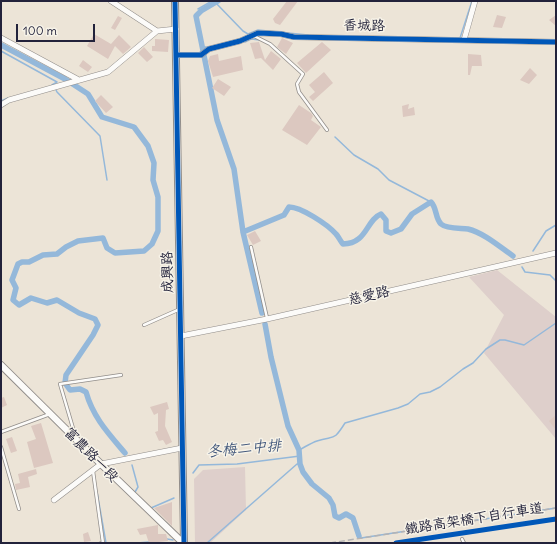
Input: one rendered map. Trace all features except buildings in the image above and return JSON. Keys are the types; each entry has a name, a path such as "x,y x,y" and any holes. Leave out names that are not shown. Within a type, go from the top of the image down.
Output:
{"street":[{"path":"111,1 158,31"},
{"name":"成興路","path":"175,1 183,543"},
{"path":"464,40 475,1"},
{"path":"1,105 9,100 108,72 158,31 176,29"},
{"name":"香城路","path":"176,55 201,55 209,49 240,41 252,35 263,33 281,34 294,37 556,42"},
{"path":"1,38 77,80"},
{"name":"慈愛路","path":"181,336 267,319 556,253"},
{"name":"富農路一段","path":"1,365 183,543"},
{"path":"54,500 101,464 182,448"}],"lane":[{"path":"252,35 270,44 302,74 297,84 299,92 327,130"},
{"path":"251,247 267,319"},
{"path":"144,325 180,308"},
{"path":"76,440 60,384 122,375"},
{"path":"1,432 51,414"},
{"path":"1,447 19,509"},
{"path":"93,471 103,543 101,543"},
{"path":"462,539 464,543"}],"shaded area":[{"path":"497,270 556,317 556,439 484,353 504,315 469,277"},
{"path":"245,467 246,510 210,543 195,543 194,479 203,470"}],"waterway":[{"path":"198,9 212,1"},
{"path":"214,1 243,31 248,34 258,30 308,35"},
{"path":"218,1 201,11 196,16 217,120 234,169 243,232 262,313"},
{"path":"460,38 472,1"},
{"path":"245,42 251,39 260,40"},
{"name":"冬梅二中排","path":"1,45 65,79 88,94 102,117 134,127 148,146 154,163 153,180 158,197 158,231 152,244 144,251 115,253 107,248 103,238 78,241 66,247 57,254 43,255 29,262 22,262 18,264 12,280 16,288 13,300 19,305 31,298 47,303 57,300 79,313 95,319 98,325 66,375 65,383 70,390 80,389 86,392 97,417 107,432 125,453"},
{"path":"204,47 209,47"},
{"path":"200,52 206,48"},
{"path":"1,51 57,82 52,85"},
{"path":"55,88 57,92 100,136 107,180"},
{"path":"1,101 8,98"},
{"path":"335,137 354,155 378,169 389,180 429,201"},
{"path":"243,232 284,215 289,207 307,213 320,221 332,230 343,244 351,243 362,236 372,221 381,214 386,220 386,231 391,233 401,229 412,214 431,202 439,222 444,226 474,231 492,241 513,256"},
{"path":"533,251 546,231 556,225"},
{"path":"522,267 525,272 550,275 556,281"},
{"path":"299,450 315,442 333,437 345,423 398,408 408,404 420,394 430,392 440,387 473,363 486,349 500,340 524,345 556,323"},
{"path":"265,324 271,357 288,426 299,450 300,464 303,472 312,484 329,498 333,505 335,516 339,518 346,514 353,518 359,536"},
{"name":"冬梅二中排","path":"193,473 199,465 237,464 300,456"},
{"path":"207,543 297,464 300,464"},
{"name":"冬梅二中排","path":"132,465 138,487 135,492"},
{"path":"97,492 106,543"},
{"name":"冬梅二中排","path":"151,508 174,498"},
{"path":"361,538 556,508"},
{"path":"167,539 173,540"},
{"path":"137,543 149,542"}],"railway":[{"path":"330,543 556,508"}],"cycle path":[{"path":"175,1 184,543"},
{"path":"177,55 201,55 209,49 240,41 258,33 281,34 294,37 556,42"},
{"name":"鐵路高架橋下自行車道","path":"396,543 556,519"}]}
